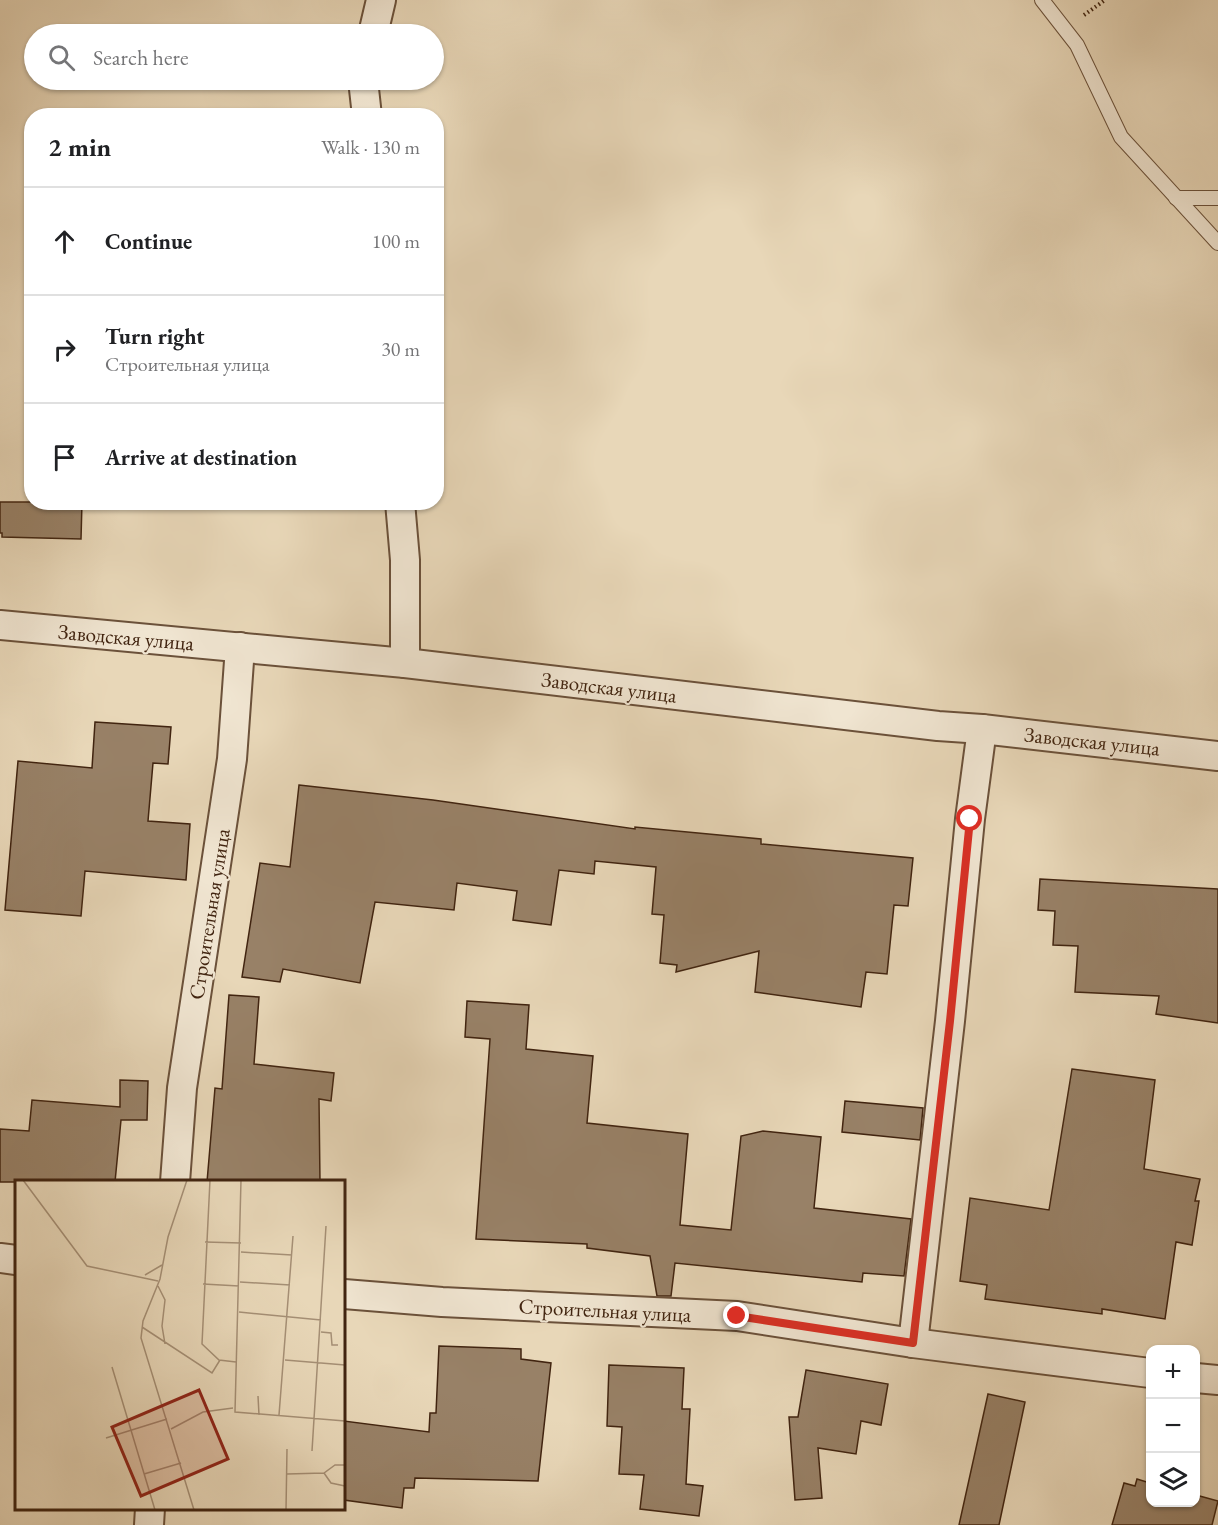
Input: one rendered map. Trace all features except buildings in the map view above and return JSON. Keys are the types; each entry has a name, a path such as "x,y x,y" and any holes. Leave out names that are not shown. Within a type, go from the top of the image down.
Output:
{"street":[{"path":"375,24 381,0"},
{"path":"364,90 366,108"},
{"path":"401,510 405,560 405,663"},
{"name":"Заводская улица","path":"0,626 405,663 938,726 1218,756"},
{"name":"Строительная улица","path":"175,1180 182,1088 232,759 240,647"},
{"path":"913,1343 950,1021 970,819 982,729"},
{"path":"0,1258 15,1260"},
{"name":"Строительная улица","path":"345,1294 442,1302 737,1316 913,1343 1146,1372"},
{"path":"1200,1378 1218,1380"},
{"path":"149,1525 150,1510"}],"lane":[{"path":"1042,0 1077,45 1121,138 1218,243"},
{"path":"1176,198 1218,198"}],"route":[{"path":"737,1316 913,1343 950,1021 970,819"}]}
